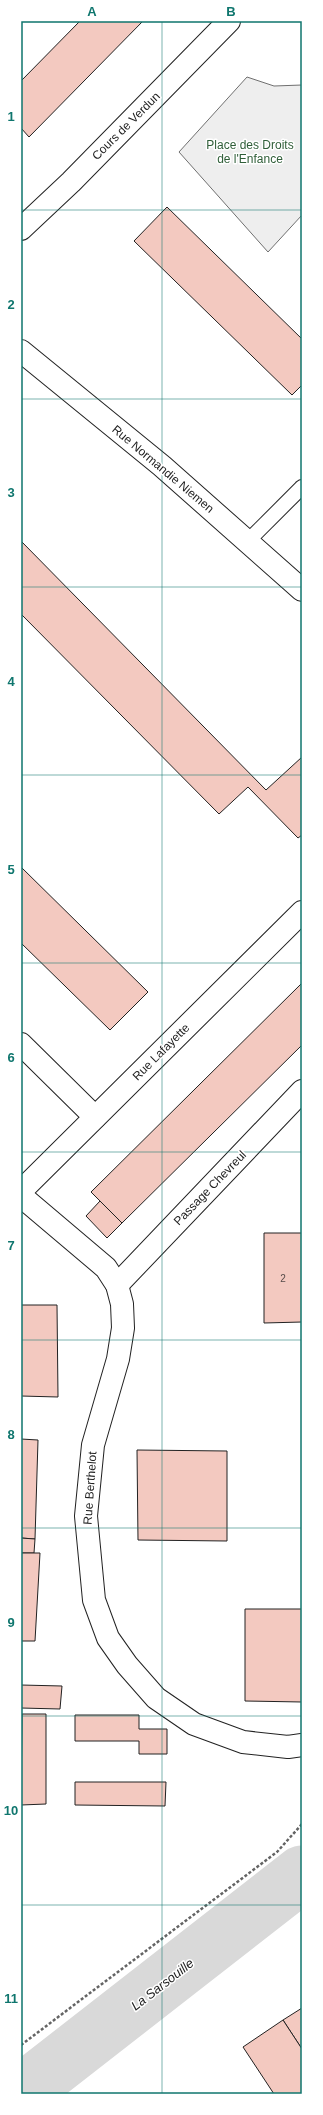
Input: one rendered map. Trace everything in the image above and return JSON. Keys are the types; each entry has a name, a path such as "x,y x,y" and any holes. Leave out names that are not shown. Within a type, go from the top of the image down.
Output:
{"street":[{"name":"Cours de Verdun","path":"21,229 71,182 229,21"},
{"name":"Rue Normandie Niemen","path":"21,351 162,466 302,590"},
{"name":"Rue Lafayette","path":"21,1191 302,912"},
{"path":"21,1044 95,1117"},
{"name":"Passage Chevreul","path":"117,1285 302,1091"},
{"name":"Rue Berthelot","path":"21,1196 106,1268 117,1285 122,1304 123,1328 118,1359 93,1445 86,1516 94,1600 108,1638 127,1665 156,1698 194,1724 243,1742 288,1747 302,1745"}],"lane":[{"path":"247,542 302,487"}],"path":[{"path":"21,2045 276,1852 302,1824"}],"green space":[{"name":"Place des Droits de l'Enfance","path":"247,77 274,86 302,85 302,215 268,252 179,152"}],"building":[{"path":"80,21 143,21 29,137 21,128 21,81"},
{"path":"167,207 302,339 302,385 292,395 134,241"},
{"path":"21,541 266,790 302,757 302,835 298,838 248,787 219,814 21,614"},
{"path":"21,867 148,992 110,1030 21,943"},
{"path":"302,983 302,1045 122,1223 91,1192"},
{"path":"100,1201 122,1223 107,1238 86,1216"},
{"path":"264,1233 302,1233 302,1322 264,1323"},
{"path":"21,1305 57,1305 58,1397 21,1396"},
{"path":"21,1439 38,1440 35,1539 21,1538"},
{"path":"137,1450 227,1451 227,1541 138,1540"},
{"path":"21,1538 35,1539 34,1553 21,1553"},
{"path":"21,1553 40,1553 35,1641 21,1641"},
{"path":"245,1609 302,1609 302,1702 245,1701"},
{"path":"21,1685 62,1686 60,1709 21,1708"},
{"path":"22,1714 46,1714 46,1804 21,1805"},
{"path":"75,1715 139,1715 139,1729 167,1729 167,1754 139,1754 139,1741 75,1741"},
{"path":"75,1782 166,1782 165,1806 75,1805"},
{"path":"302,2008 302,2049 283,2020"},
{"path":"283,2020 302,2049 302,2094 274,2094 243,2047"}],"waterway":[{"name":"La Sarsouille","path":"21,2093 302,1874"}]}
